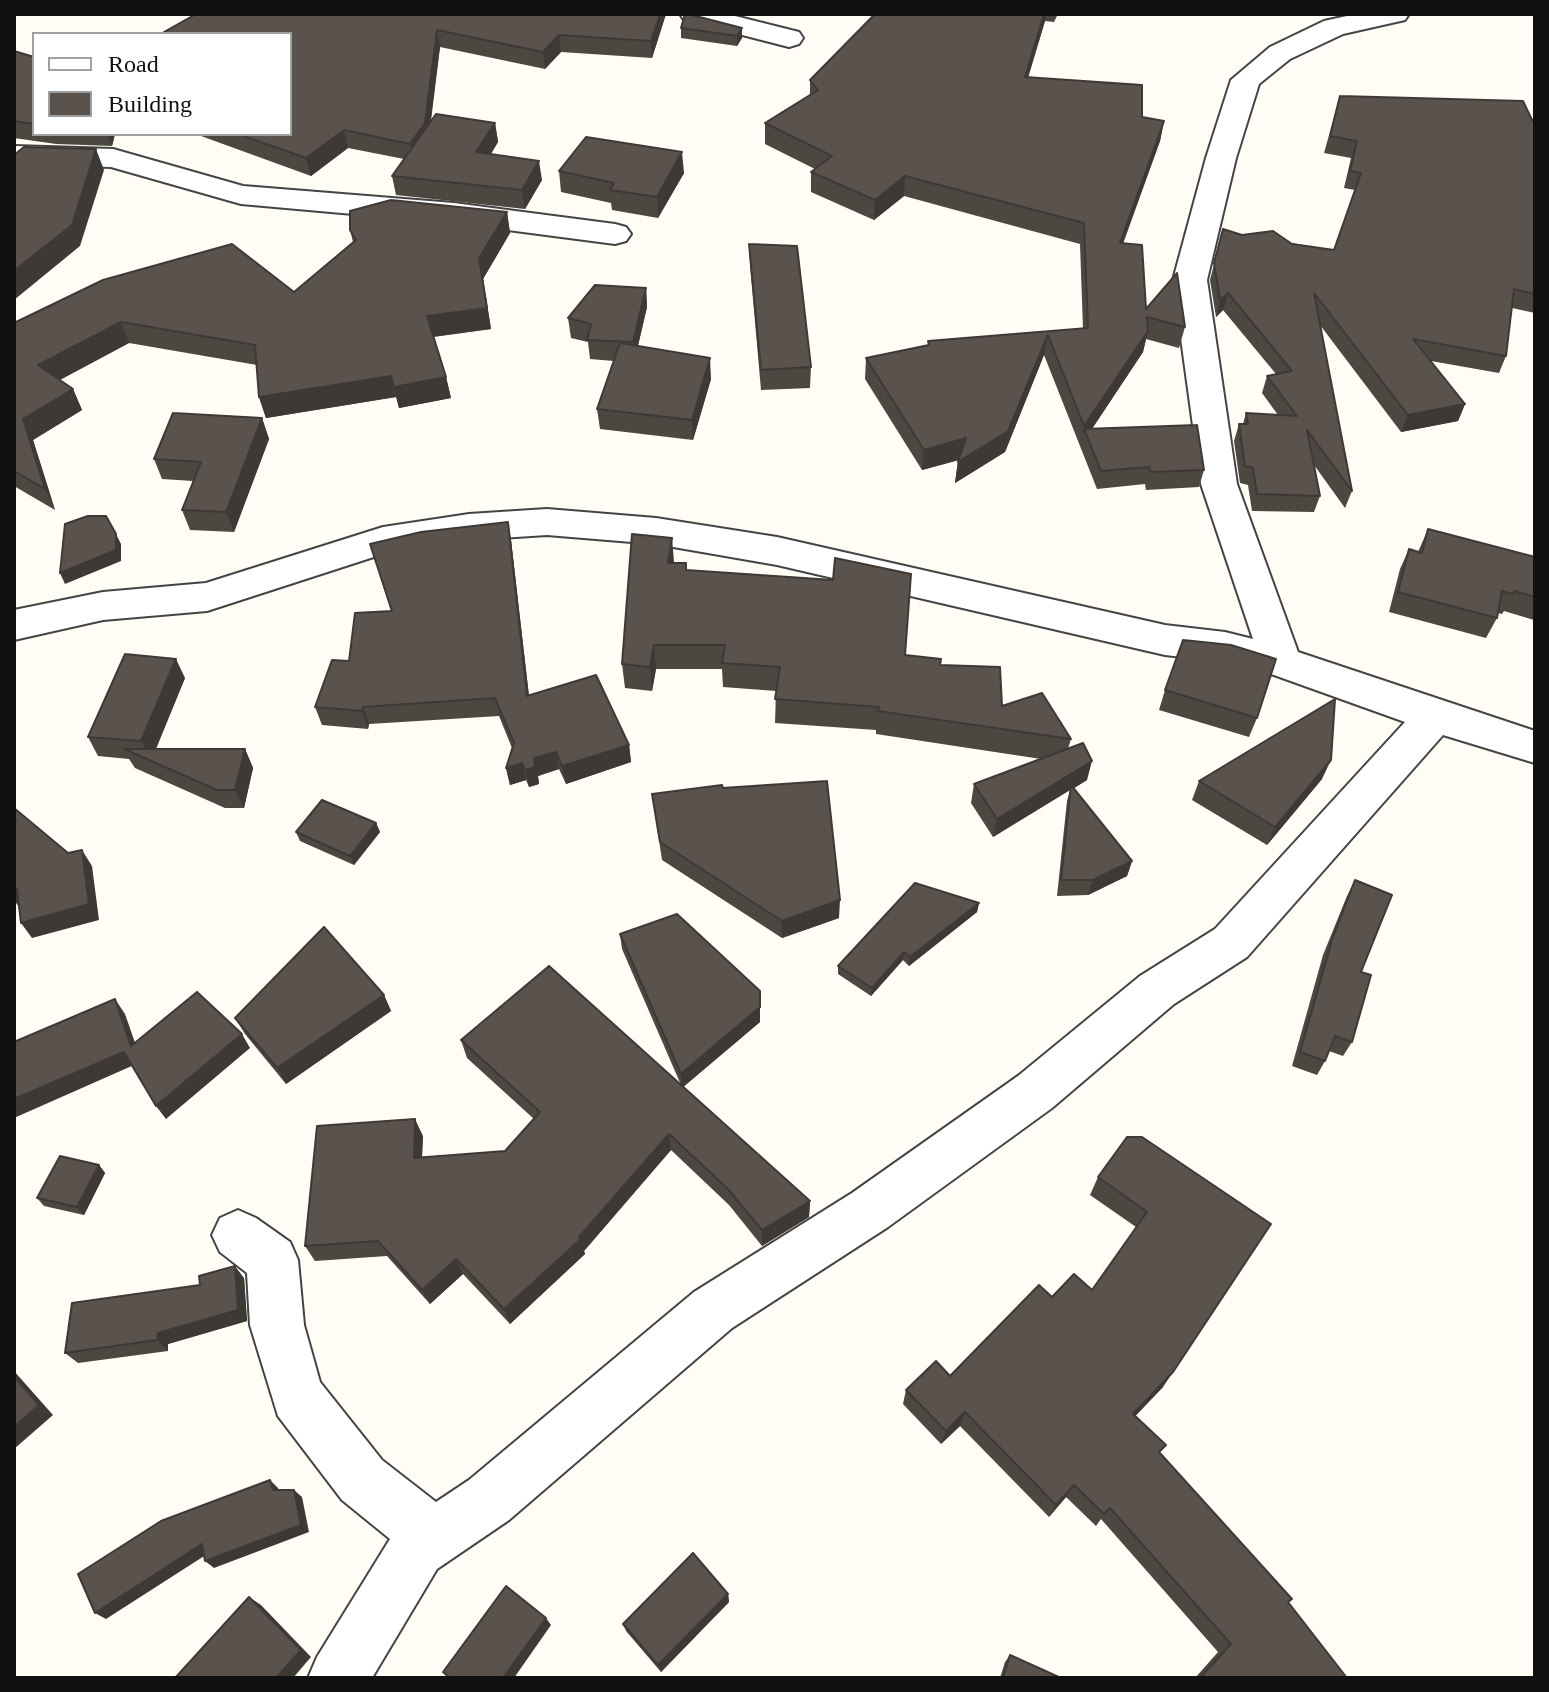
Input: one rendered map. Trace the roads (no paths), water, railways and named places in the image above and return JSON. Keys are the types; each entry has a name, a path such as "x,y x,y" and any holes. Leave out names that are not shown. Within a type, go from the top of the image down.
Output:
{"street":[{"path":"694,14 789,38"},
{"path":"1281,662 1219,484 1190,280 1221,158 1246,80 1280,53 1334,27 1395,14"},
{"path":"14,155 113,158 241,195 326,205 454,213 615,234"},
{"path":"14,625 103,606 207,597 383,540 469,527 547,522 656,531 777,551 1165,640 1225,647 1281,662 1535,747"},
{"path":"338,1678 417,1549 489,1500 713,1310 870,1210 1035,1092 1157,990 1231,943 1435,716"},
{"path":"238,1235 272,1260 277,1325 297,1397 362,1480 434,1537"}]}
